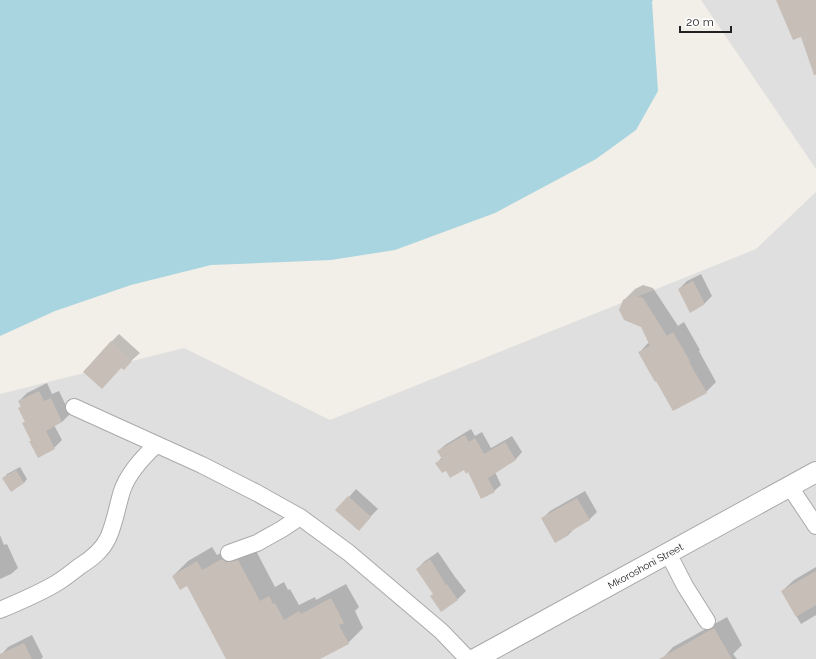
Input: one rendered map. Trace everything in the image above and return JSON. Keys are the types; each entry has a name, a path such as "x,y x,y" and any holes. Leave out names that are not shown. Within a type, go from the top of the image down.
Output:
{"street":[{"path":"74,407 202,465 300,517 349,553 441,631 468,659"},
{"path":"0,610 65,578 103,547 113,526 122,490 128,478 142,458 156,445"},
{"name":"Mkoroshoni Street","path":"474,659 816,472"},
{"path":"790,487 816,526"},
{"path":"229,553 257,543 300,517"},
{"path":"668,553 685,586 707,621"}],"shaded area":[{"path":"701,0 816,0 816,169"},
{"path":"816,192 816,659 0,659 0,394 184,348 330,420 756,249"}],"water":[{"path":"0,0 653,0 658,91 636,130 596,159 495,213 395,250 331,260 211,265 131,285 55,311 0,336"}],"building":[{"path":"776,0 816,0 816,75 814,75 801,37 793,40"},
{"path":"693,281 705,304 690,313 678,289"},
{"path":"632,295 643,298 667,336 673,332 707,393 673,411 638,352 650,346 641,327 624,320 619,310 623,300"},
{"path":"111,341 132,361 124,370 121,368 102,389 83,372"},
{"path":"39,391 44,401 51,398 62,422 46,431 55,449 38,458 22,423 25,422 18,408 21,407 18,401"},
{"path":"465,435 469,442 475,438 484,454 505,442 516,460 488,478 495,492 481,499 468,472 466,474 464,470 450,478 446,471 442,473 435,463 442,459 437,451"},
{"path":"16,470 24,483 11,492 2,478"},
{"path":"348,496 371,517 359,531 335,510"},
{"path":"577,498 590,520 568,533 569,535 555,543 541,518"},
{"path":"222,559 228,562 238,560 260,601 269,596 273,604 275,603 284,620 299,611 301,614 331,598 344,623 339,625 349,644 320,659 226,659 187,586 180,590 172,576 197,561 202,570"},
{"path":"430,559 446,585 447,584 458,600 441,612 430,596 433,594 416,569"},
{"path":"816,571 816,605 796,617 781,591"},
{"path":"714,628 732,659 659,659"},
{"path":"24,643 32,659 0,659 0,654"}]}
